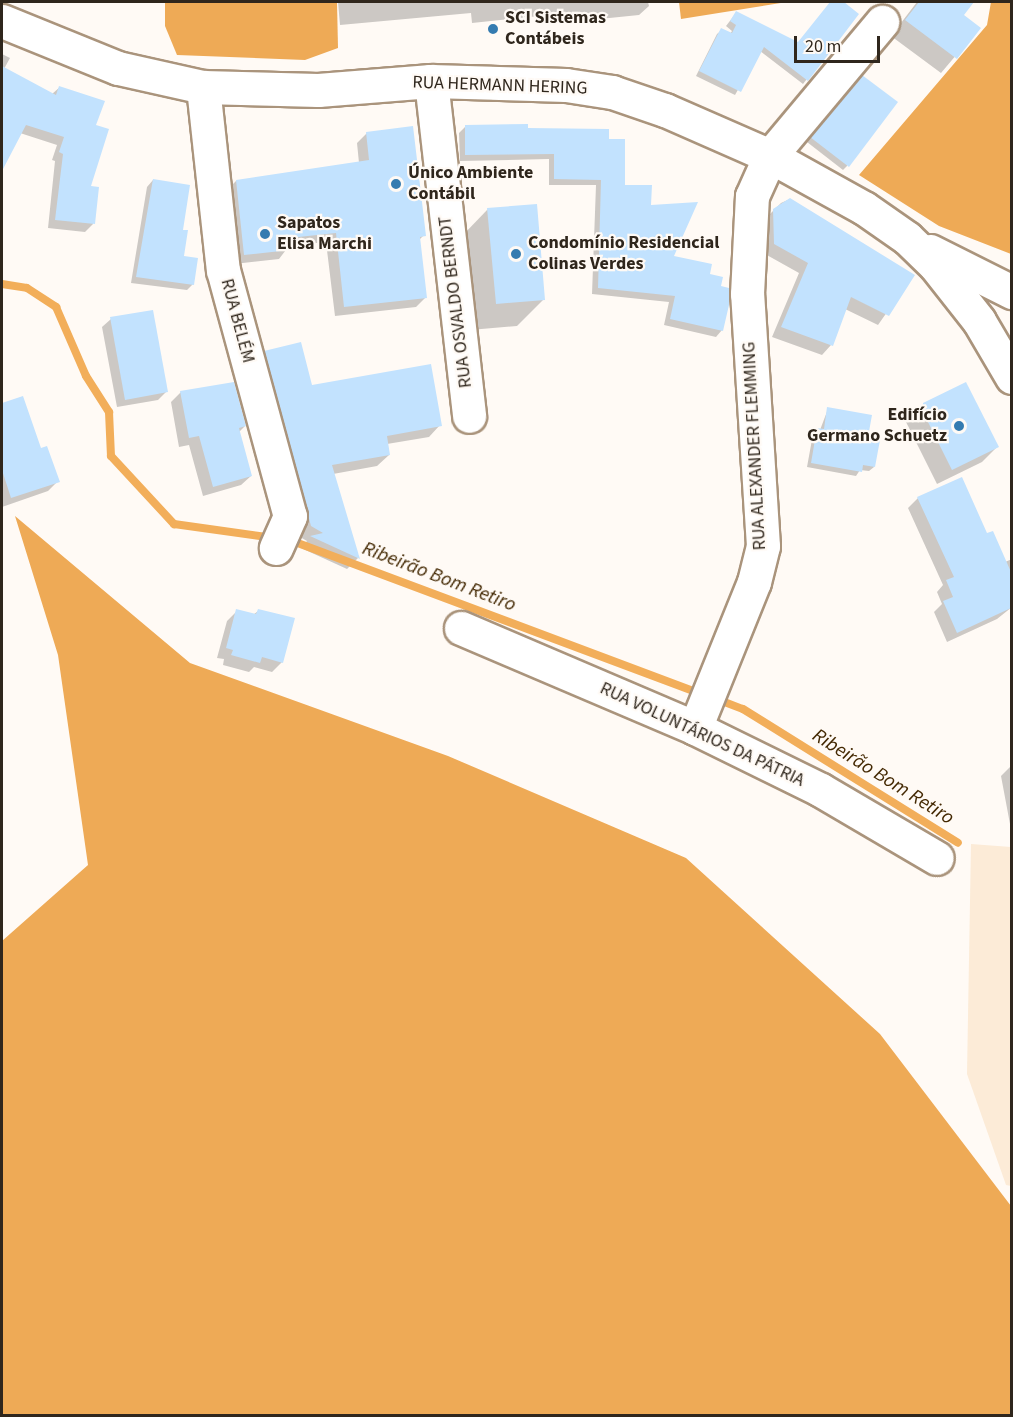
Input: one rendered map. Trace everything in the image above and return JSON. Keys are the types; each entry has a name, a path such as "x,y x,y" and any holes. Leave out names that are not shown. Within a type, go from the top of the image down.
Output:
{"street":[{"name":"RUA HERMANN HERING","path":"2,21 118,69 203,87 318,90 431,81 566,85 612,92 770,156 864,208 907,237 935,265 979,321 1011,377"},
{"name":"RUA ALEXANDER FLEMMING","path":"704,706 754,582 763,546 747,294 752,196 770,156 882,22"},
{"name":"RUA OSVALDO BERNDT","path":"431,81 469,416"},
{"name":"RUA BELÉM","path":"203,87 223,270 290,516 276,548"},
{"path":"907,237 1011,292"},
{"name":"RUA VOLUNTÁRIOS DA PÁTRIA","path":"460,628 704,706 821,790 937,858"}],"shaded area":[{"path":"165,2 337,2 338,48 305,60 177,55 165,26"},
{"path":"679,2 787,2 681,19"},
{"path":"991,2 1011,2 1011,254 939,226 859,175 987,25"},
{"path":"15,516 190,663 448,756 686,858 880,1034 1011,1206 1011,1415 2,1415 2,941 88,865 58,655"},
{"path":"971,844 1011,847 1011,1186 1006,1185 967,1074"}],"building":[{"path":"830,2 844,2 859,14 808,81 764,47 741,92 699,71 721,28 732,33 736,25 730,21 736,11 798,42"},
{"path":"919,2 974,2 964,15 981,28 957,59 905,20"},
{"path":"2,66 56,95 59,86 105,101 96,125 109,129 91,186 99,187 95,224 55,220 63,154 59,152 64,137 26,125 2,171"},
{"path":"862,75 898,102 849,167 810,137"},
{"path":"528,124 528,128 609,129 609,139 625,139 625,185 652,185 651,205 698,202 674,256 712,264 710,274 723,277 721,286 729,288 729,305 723,331 670,319 675,296 598,288 601,180 554,179 554,154 465,155 465,125"},
{"path":"413,126 426,236 420,237 427,298 344,307 336,233 289,238 290,250 244,255 236,180 369,160 366,132"},
{"path":"153,179 190,185 183,230 188,230 184,256 198,258 194,285 136,277"},
{"path":"790,198 915,275 889,316 851,297 833,346 781,327 808,263 774,244 773,209"},
{"name":"Condomínio Residencial Colinas Verdes","path":"537,204 545,300 496,304 487,208"},
{"path":"153,310 168,392 125,400 110,317"},
{"path":"301,342 312,385 431,364 442,426 387,436 390,455 332,465 360,559 310,536 323,533 311,526 264,351"},
{"path":"234,382 246,426 239,428 252,476 213,487 199,436 189,438 180,391"},
{"name":"Edifício Germano Schuetz","path":"966,382 999,447 952,470 923,412 923,403"},
{"path":"23,396 41,448 47,446 60,482 11,498 2,470 2,403"},
{"path":"827,407 872,415 868,437 880,440 875,467 863,465 862,472 811,463 817,428 824,429"},
{"path":"962,477 987,533 993,531 1011,572 1011,608 957,633 943,601 953,597 946,580 954,577 917,497"},
{"path":"236,609 256,614 258,609 295,618 283,663 262,657 260,663 231,655 233,650 226,648"}],"waterway":[{"name":"Ribeirão Bom Retiro","path":"2,284 27,288 56,307 86,376 109,412 111,456 174,524 274,538"},
{"name":"Ribeirão Bom Retiro","path":"287,539 702,694"},
{"name":"Ribeirão Bom Retiro","path":"714,698 743,709 958,843"}],"place":[{"name":"SCI Sistemas Contábeis","path":"493,29"},
{"name":"Único Ambiente Contábil","path":"396,184"},
{"name":"Sapatos Elisa Marchi","path":"265,234"},
{"name":"Condomínio Residencial Colinas Verdes","path":"516,254"},
{"name":"Edifício Germano Schuetz","path":"959,426"}]}
